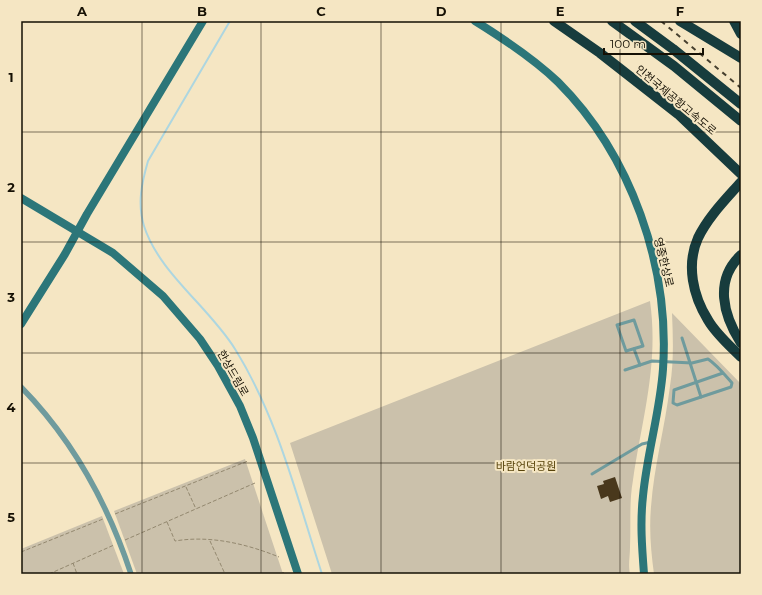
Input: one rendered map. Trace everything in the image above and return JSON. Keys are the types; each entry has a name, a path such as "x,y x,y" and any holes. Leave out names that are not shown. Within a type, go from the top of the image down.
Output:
{"highway":[{"name":"인천국제공항고속도로","path":"554,21 600,53 678,114 741,174"},
{"path":"612,21 674,66 741,121"},
{"path":"636,21 680,54 741,104"},
{"path":"680,21 741,58"},
{"path":"734,21 741,34"},
{"path":"741,182 716,211 698,238 692,261 692,281 698,302 708,322 741,357"},
{"path":"741,255 728,271 724,283 723,295 729,320 741,343"}],"street":[{"path":"21,324 59,265 204,21"},
{"name":"영종한상로","path":"475,21 539,65 558,82 590,120 614,156 634,200 655,266 663,312 663,361 662,383 642,508 644,574"},
{"name":"한상드림로","path":"21,198 113,253 149,283 181,316 218,366 240,406 253,438 298,574"},
{"path":"21,387 54,425 86,472 110,516 131,574"}],"lane":[{"path":"634,320 643,346 634,349 626,351 617,326 634,320"},
{"path":"682,338 701,397"},
{"path":"634,349 640,365"},
{"path":"625,370 652,361 690,363 708,359 723,373 732,383 731,387 677,405 673,402 674,390 723,373"},
{"path":"592,474 642,444 652,442"}],"path":[{"path":"114,515 248,461"},
{"path":"124,540 255,483"},
{"path":"186,486 196,509"},
{"path":"21,552 105,518"},
{"path":"167,522 175,541 210,540 235,543 280,557"},
{"path":"210,540 225,574"},
{"path":"49,574 116,544"},
{"path":"73,563 77,574"},
{"path":"280,574 284,572"}],"green space":[{"name":"바람언덕공원","path":"650,301 652,325 651,369 632,488 629,564 630,574 332,574 290,443"},
{"path":"672,313 741,384 741,574 654,574 650,524 651,507 672,368"},
{"path":"245,459 283,574 137,574 114,511"},
{"path":"102,516 124,574 21,574 21,549"}],"building":[{"path":"615,477 622,498 610,502 608,496 601,499 597,486 604,484 603,481"}],"waterway":[{"path":"230,21 148,161 141,193 142,217 151,243 161,259 224,334 235,349 250,375 275,430 322,574"}],"railway":[{"path":"661,21 741,88"}]}
